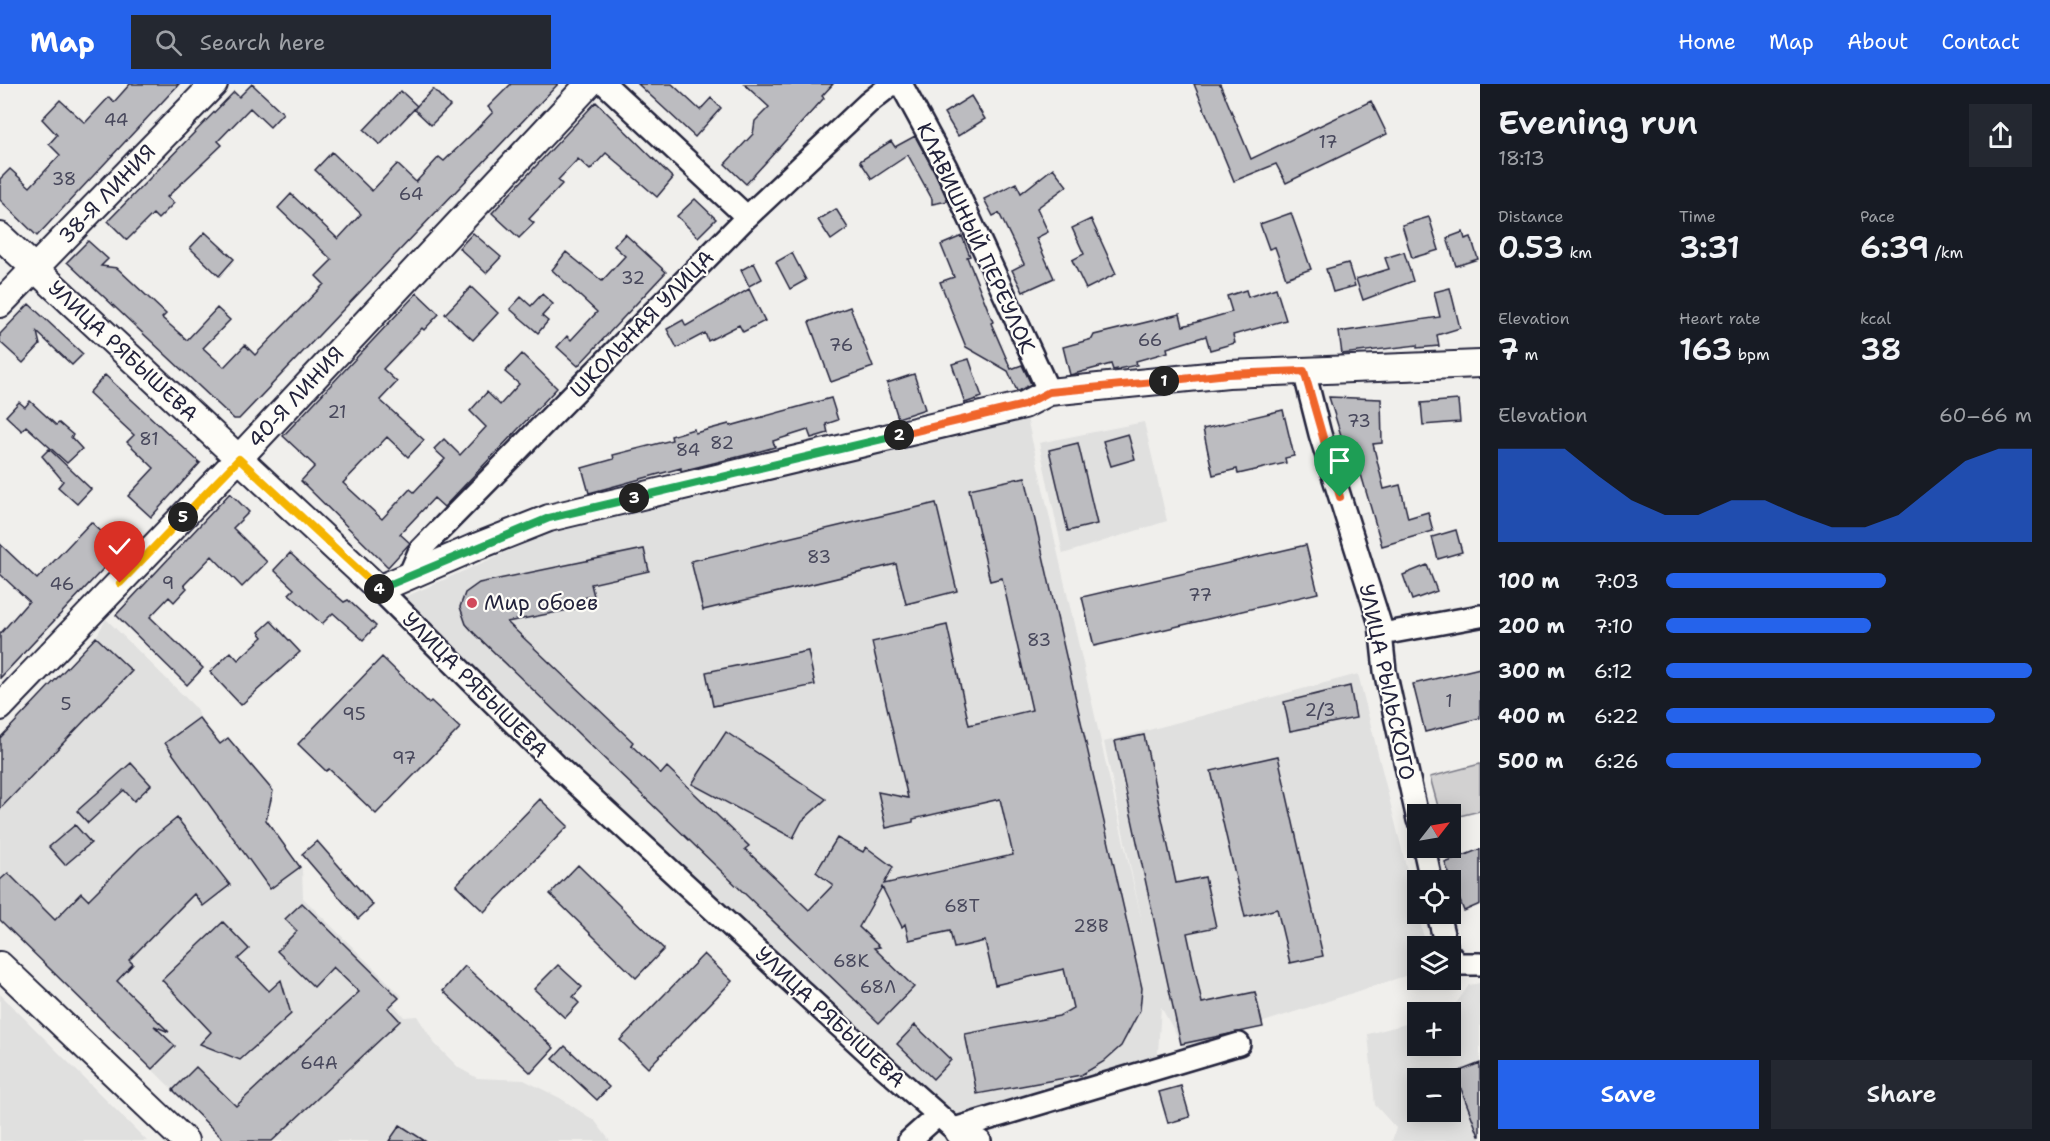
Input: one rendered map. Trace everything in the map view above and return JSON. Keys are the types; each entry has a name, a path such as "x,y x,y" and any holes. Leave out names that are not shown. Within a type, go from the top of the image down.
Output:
{"street":[{"name":"38-Я ЛИНИЯ","path":"0,304 214,84"},
{"name":"40-Я ЛИНИЯ","path":"0,707 239,459 589,84"},
{"path":"605,84 747,217"},
{"name":"ШКОЛЬНАЯ УЛИЦА","path":"408,578 420,550 747,217 868,103 892,84"},
{"name":"КЛАВИШНЫЙ ПЕРЕУЛОК","path":"901,84 946,167 1049,392"},
{"name":"УЛИЦА РЯБЫШЕВА","path":"0,236 380,589 556,765 958,1135 980,1141"},
{"path":"380,589 549,518 1024,405 1049,392 1228,374 1480,364"},
{"name":"УЛИЦА РЫЛЬСКОГО","path":"1304,371 1382,634 1385,671 1414,804"},
{"path":"1382,634 1480,616"},
{"path":"1461,964 1480,964"},
{"path":"0,965 185,1141"},
{"path":"958,1135 1239,1044"},
{"path":"909,1141 937,1116"}],"shaded area":[{"path":"1024,405 1142,922 1104,742 1358,674 1407,870 1407,924 1420,924 1424,936 1407,936 1407,975 1184,1048 1161,1007 1157,1068 958,1118 528,727 396,601 556,530"},
{"path":"1144,422 1167,521 1063,554 1039,443"},
{"path":"106,619 196,708 201,720 217,739 221,742 228,737 274,791 267,820 302,869 303,898 402,996 393,1004 404,1017 417,1016 435,1044 459,1068 477,1078 524,1080 560,1098 595,1121 610,1141 225,1141 0,920 0,738 96,637"},
{"path":"1480,764 1480,811 1461,816 1461,804 1437,804 1430,777"},
{"path":"1480,983 1480,1141 1392,1141 1396,1128 1375,1105 1368,1034 1407,1024 1407,1056 1461,1056 1461,1002 1457,1002 1469,985"},
{"path":"0,994 147,1141 0,1141"}],"building":[{"path":"130,84 179,84 37,236 0,200 0,179 10,169 30,187 60,155 49,144 57,135 42,119 60,100 85,123 109,97 114,102"},
{"path":"252,84 283,113 270,127 250,108 218,141 222,145 167,197 174,203 158,219 153,214 127,240 108,221 234,92 239,97"},
{"path":"511,84 558,84 239,419 234,419 67,262 88,241 108,259 101,266 117,268 166,314 162,318 187,340 217,308 230,320 203,348 224,367 245,345 255,355 324,284 316,276 332,260 278,208 291,194 338,239 361,214 315,170 332,152 372,191 397,164 416,182 439,157 444,161 474,132 493,112 488,107"},
{"path":"638,84 672,84 700,110 711,98 721,108 695,137"},
{"path":"744,84 833,84 822,96 824,98 746,184 725,164 753,134 755,121 769,107"},
{"path":"1194,84 1220,84 1251,159 1371,101 1387,134 1286,183 1276,164 1234,181"},
{"path":"433,89 450,106 431,125 414,109"},
{"path":"401,91 417,106 380,145 364,130"},
{"path":"971,96 985,119 958,136 944,113"},
{"path":"596,102 673,178 657,197 606,153 590,170 578,159 558,180 562,184 529,219 534,223 519,238 492,213"},
{"path":"915,136 948,201 932,204 932,199 908,155 872,179 860,161 891,141 895,147"},
{"path":"1053,168 1067,186 1037,208 1048,232 1036,238 1054,278 1023,292 1012,270 1024,264 999,213 993,216 984,199 1016,183 1021,193"},
{"path":"695,199 716,219 698,237 677,216"},
{"path":"836,209 848,228 831,240 818,220"},
{"path":"1291,213 1311,269 1286,278 1275,247 1269,249 1260,224"},
{"path":"1429,217 1439,250 1412,258 1402,225"},
{"path":"1091,219 1116,274 1086,289 1072,260 1084,254 1072,228"},
{"path":"205,232 234,259 219,276 190,248"},
{"path":"1463,232 1465,239 1471,237 1478,259 1456,266 1447,238"},
{"path":"473,233 501,257 486,273 459,248"},
{"path":"625,234 666,272 578,366 557,347 567,336 571,340 597,312 552,270 566,252 602,281 625,256 614,246"},
{"path":"962,236 970,256 967,257 993,322 991,323 1011,369 1022,365 1031,384 1019,391 1008,371 966,347 940,282 954,277 941,245"},
{"path":"1404,252 1413,281 1363,300 1356,279 1389,269 1385,258"},
{"path":"792,253 806,280 790,289 776,262"},
{"path":"754,263 762,279 749,286 741,270"},
{"path":"1348,263 1355,286 1333,292 1326,269"},
{"path":"471,287 498,313 473,340 445,314"},
{"path":"1276,288 1286,320 1233,335 1235,343 1210,350 1206,336 1167,348 1168,352 1136,361 1137,365 1113,370 1111,364 1070,375 1063,347 1092,339 1094,335 1180,314 1183,326 1232,312 1227,296 1246,290 1248,297"},
{"path":"1450,288 1460,328 1437,335 1439,346 1417,348 1417,345 1342,354 1339,332 1440,317 1434,292"},
{"path":"749,289 765,321 743,332 739,325 708,341 705,333 677,348 667,329 683,320 686,326"},
{"path":"417,293 439,314 424,330 422,328 383,369 397,382 380,400 424,440 408,457 387,437 343,483 382,519 410,489 414,492 445,459 434,449 444,439 460,455 486,427 470,411 487,392 500,405 519,384 505,372 522,354 557,388 444,507 434,498 400,534 410,543 388,567 301,481 315,466 283,436"},
{"path":"542,294 553,304 542,316 548,321 538,333 510,309 521,297 531,306"},
{"path":"29,304 83,354 72,365 37,332 40,345 23,363 0,342 0,334"},
{"path":"850,307 873,367 831,382 809,322"},
{"path":"969,359 982,397 965,403 952,364"},
{"path":"914,374 925,409 898,418 887,383"},
{"path":"105,375 199,462 197,463 200,463 151,517 128,496 154,468 127,442 134,435 89,393"},
{"path":"1329,397 1381,399 1382,443 1373,444 1384,489 1400,485 1408,518 1428,512 1433,531 1382,546 1353,447 1345,448"},
{"path":"831,398 838,420 826,424 828,433 811,438 808,430 773,441 775,447 681,471 681,468 589,493 582,468 614,459 613,455 672,440 671,436 694,429 695,433 729,424 730,426"},
{"path":"1458,400 1460,422 1423,425 1421,403"},
{"path":"30,401 56,425 59,423 73,435 71,437 82,449 67,463 26,426 22,431 6,416 19,402 25,407"},
{"path":"1283,410 1294,456 1285,458 1286,463 1238,474 1237,469 1213,475 1203,429"},
{"path":"1128,434 1135,459 1111,466 1103,441"},
{"path":"1078,443 1097,524 1068,531 1049,450"},
{"path":"49,449 91,489 77,504 58,487 63,481 42,456"},
{"path":"1025,477 1142,988 1140,1010 1121,1046 1103,1062 1081,1075 977,1094 965,1034 1059,1016 1073,1008 1064,969 995,985 985,941 954,948 950,931 909,940 905,924 902,927 882,887 859,927 880,947 874,948 914,987 879,1023 474,633 466,624 460,607 465,593 479,583 644,549 649,571 591,584 594,596 582,598 584,607 507,622 633,742 631,745 661,774 667,767 749,846 745,849 809,910 833,885 816,872 837,838 863,852 866,847 893,867 884,884 1013,855 1000,799 913,819 913,822 886,828 878,792 908,798 872,642 947,625 969,725 1032,710 1002,578 990,581 969,489"},
{"path":"230,493 249,512 233,528 267,562 242,587 212,556 184,585 187,588 174,602 169,597 150,617 203,668 187,685 116,615"},
{"path":"936,503 957,591 906,604 896,564 703,610 691,561"},
{"path":"91,522 121,550 0,678 0,634 29,601 0,574 0,544 37,579"},
{"path":"1456,530 1462,552 1438,559 1432,537"},
{"path":"1306,545 1318,593 1094,646 1082,597"},
{"path":"290,553 344,602 348,600 376,626 363,640 333,613 322,624 289,594 294,589 274,570"},
{"path":"1427,565 1437,591 1412,600 1403,575"},
{"path":"271,621 300,652 241,705 210,672 231,652 238,660 263,637 259,632"},
{"path":"96,637 132,671 0,809 0,738"},
{"path":"808,651 815,685 713,706 706,672"},
{"path":"382,657 429,703 431,701 460,728 376,814 329,769 326,771 298,744"},
{"path":"1480,668 1480,718 1425,732 1413,684"},
{"path":"1350,686 1356,718 1290,731 1284,702"},
{"path":"199,718 220,744 228,738 273,791 266,820 300,867 270,889 165,743"},
{"path":"726,732 826,799 802,821 793,838 692,784"},
{"path":"1144,735 1176,883 1205,877 1216,927 1187,933 1202,1003 1255,992 1263,1027 1181,1044 1115,741"},
{"path":"1278,756 1323,956 1290,963 1277,909 1245,917 1211,771"},
{"path":"131,763 151,785 134,801 124,790 88,823 77,811"},
{"path":"540,799 568,826 484,912 456,885"},
{"path":"177,818 230,885 203,906 194,894 129,960 133,964 117,981 169,1032 154,1026 175,1046 152,1069 0,920 0,880 8,873 55,920 81,893 88,900 140,848"},
{"path":"75,825 91,843 65,865 49,847"},
{"path":"317,841 373,905 358,919 302,854"},
{"path":"1480,849 1480,904 1464,911 1461,903 1461,870 1448,870 1445,863"},
{"path":"578,865 664,949 636,978 550,894"},
{"path":"302,903 399,998 388,1008 400,1021 272,1141 225,1141 173,1090 196,1067 236,1106 359,992 333,967 314,987 277,951 297,931 285,919"},
{"path":"223,922 249,949 238,959 269,991 281,980 291,1014 240,1060 200,1044 211,1032 162,980"},
{"path":"704,954 732,981 648,1068 620,1040"},
{"path":"558,965 582,987 573,997 579,1003 565,1018 534,989"},
{"path":"465,966 554,1048 531,1073 443,991"},
{"path":"915,1025 951,1060 933,1079 897,1044"},
{"path":"565,1046 609,1087 597,1100 553,1059"},
{"path":"1480,1063 1480,1136 1461,1089 1461,1071"},
{"path":"1181,1086 1190,1117 1168,1123 1159,1092"},
{"path":"400,1125 425,1141 389,1141"}],"place":[{"name":"Мир обоев","path":"472,603"}],"route":[{"path":"120,583 239,459 380,589 549,518 1024,405 1049,392 1228,374 1304,371 1320,434 1340,497"}]}
